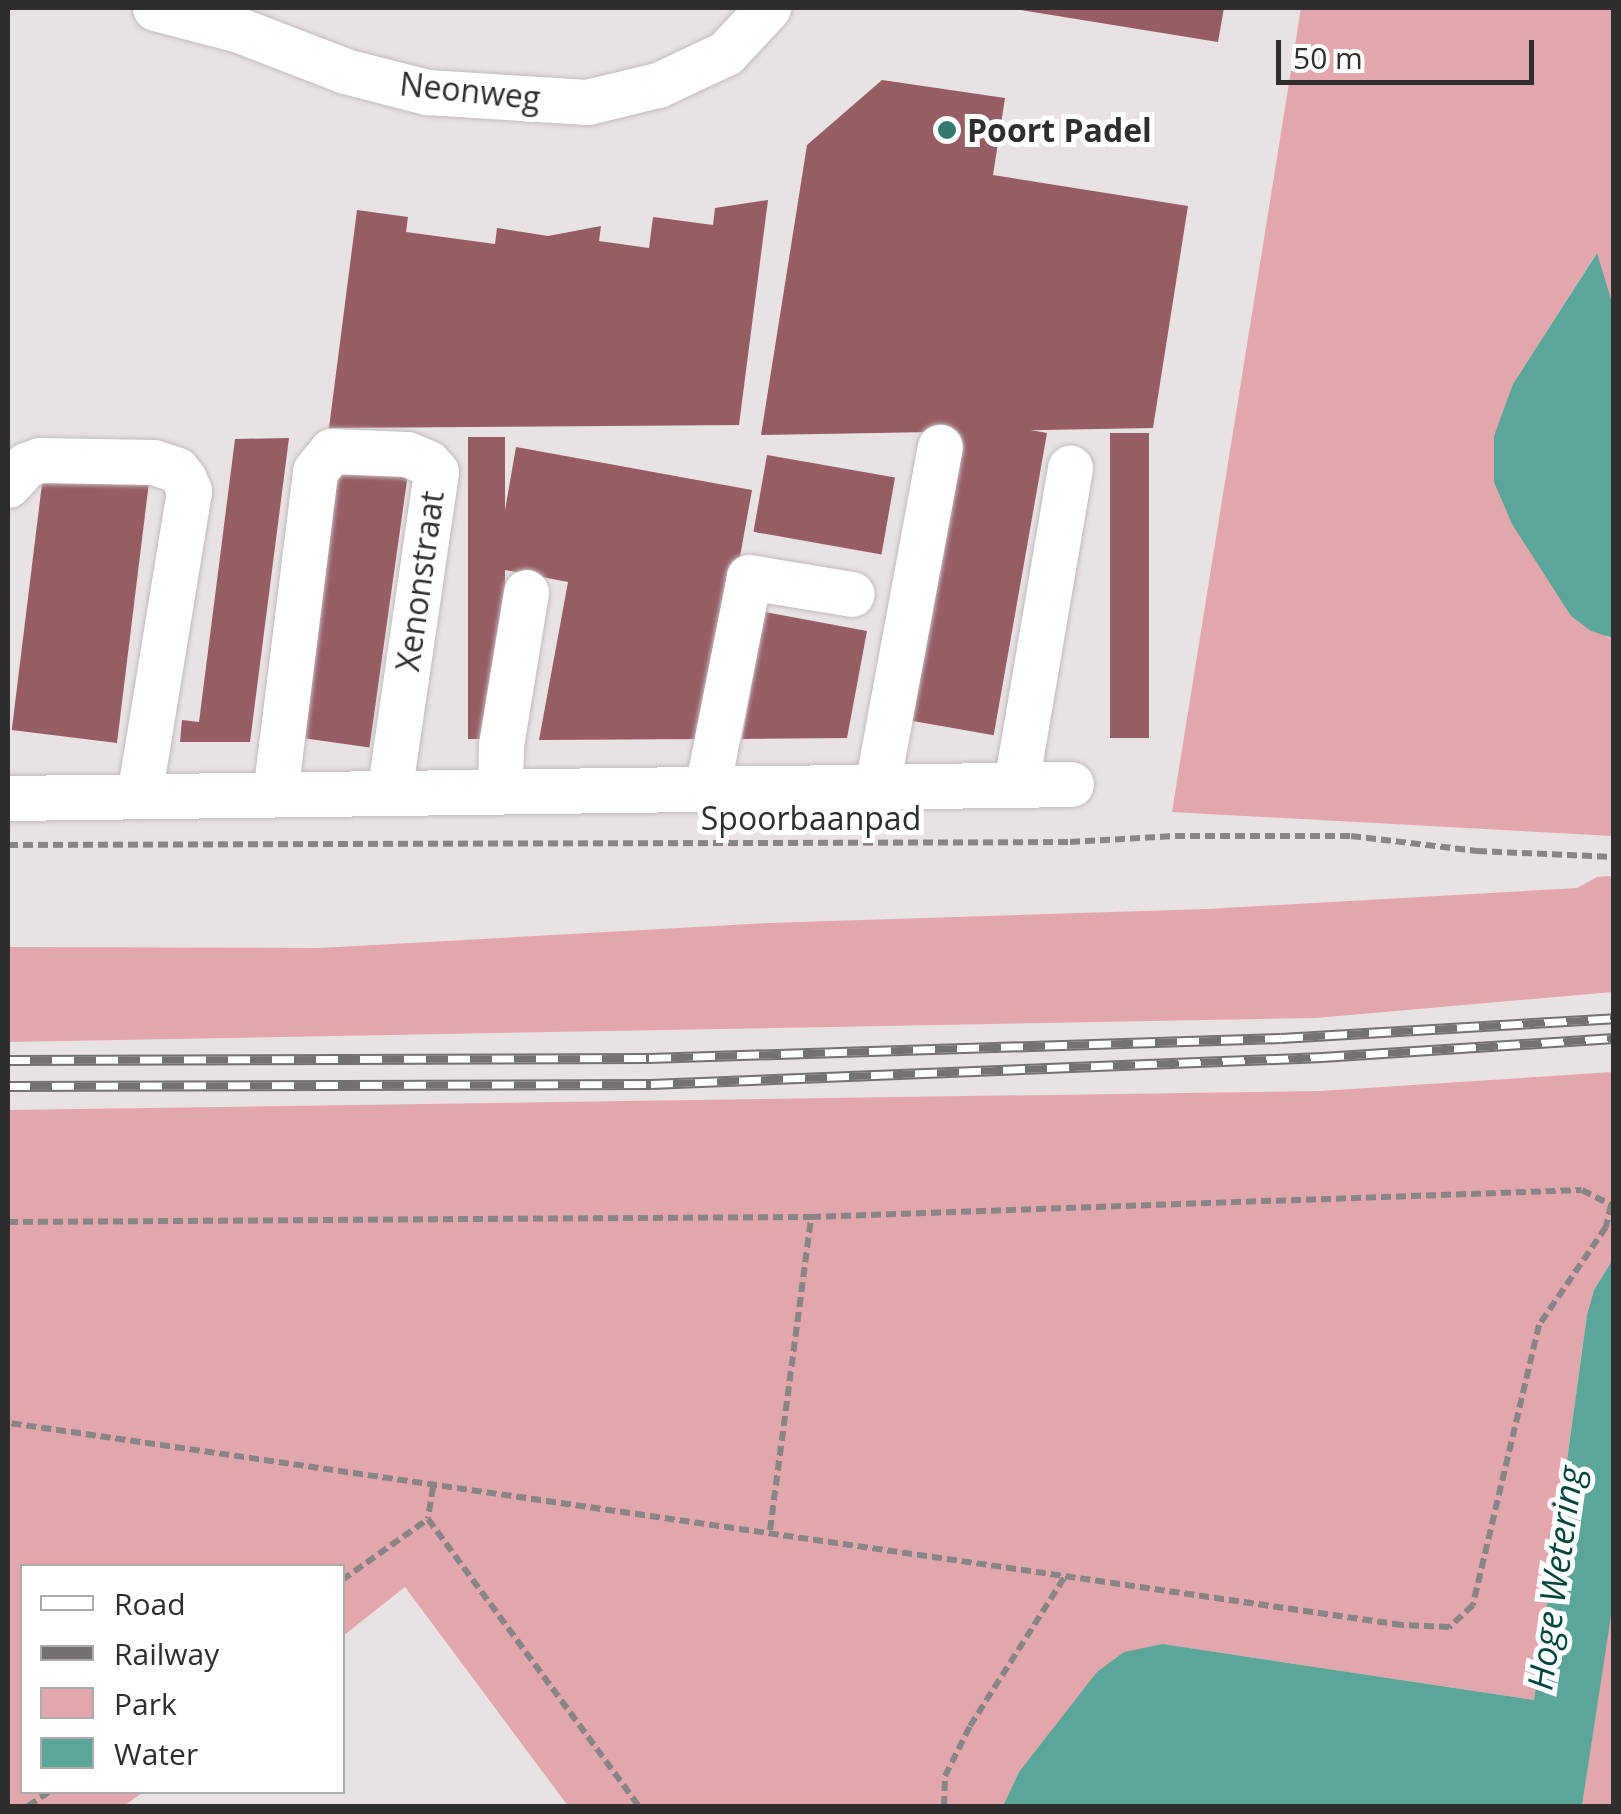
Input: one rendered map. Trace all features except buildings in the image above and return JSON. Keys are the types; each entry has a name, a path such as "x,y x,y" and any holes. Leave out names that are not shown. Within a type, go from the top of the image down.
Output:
{"street":[{"name":"Neonweg","path":"155,8 239,30 345,71 427,92 587,102 658,85 726,53 768,8"},
{"path":"877,786 940,448"},
{"name":"Xenonstraat","path":"274,794 315,471 330,450 407,454 418,457 436,472 389,793"},
{"path":"8,485 26,465 40,460 154,462 177,470 184,479 189,491 140,796"},
{"path":"1016,784 1070,468"},
{"path":"707,789 749,577 852,594"},
{"path":"500,791 501,745 526,592"},
{"path":"8,798 1071,784"}],"path":[{"name":"Spoorbaanpad","path":"8,846 1050,842 1351,836 1477,851 1614,858"},
{"path":"8,1222 811,1216 1582,1190 1611,1205 1606,1228 1538,1325 1474,1604 1449,1627 1402,1625 8,1423"},
{"path":"770,1530 811,1216"},
{"path":"432,1487 428,1519 638,1806"},
{"path":"345,1578 428,1519"},
{"path":"944,1806 944,1776 970,1726 1066,1575"}],"green space":[{"path":"1301,8 1613,8 1613,309 1596,254 1513,384 1512,524 1607,637 1613,638 1613,836 1172,812"},
{"path":"1613,876 1613,992 1316,1018 8,1042 8,947 320,948 769,923 1208,909 1577,888 1597,877"},
{"path":"1613,1072 1613,1259 1594,1290 1587,1315 1534,1700 1162,1644 1019,1772 1003,1806 568,1806 405,1587 345,1634 345,1564 20,1564 20,1794 140,1794 124,1806 8,1806 8,1110 1320,1091"},
{"path":"1613,1596 1613,1806 1582,1806"}],"water":[{"path":"1597,253 1614,309 1613,638 1591,631 1571,616 1512,524 1494,482 1494,436 1513,384"},
{"name":"Hoge Wetering","path":"1613,1259 1614,1596 1582,1806 1003,1806 1019,1772 1097,1672 1124,1652 1163,1644 1534,1700 1587,1315 1594,1290"}],"railway":[{"path":"8,1060 649,1058 1281,1038 1614,1018"},
{"path":"8,1086 651,1084 1322,1057 1614,1038"}],"place":[{"name":"Poort Padel","path":"947,130"}]}
